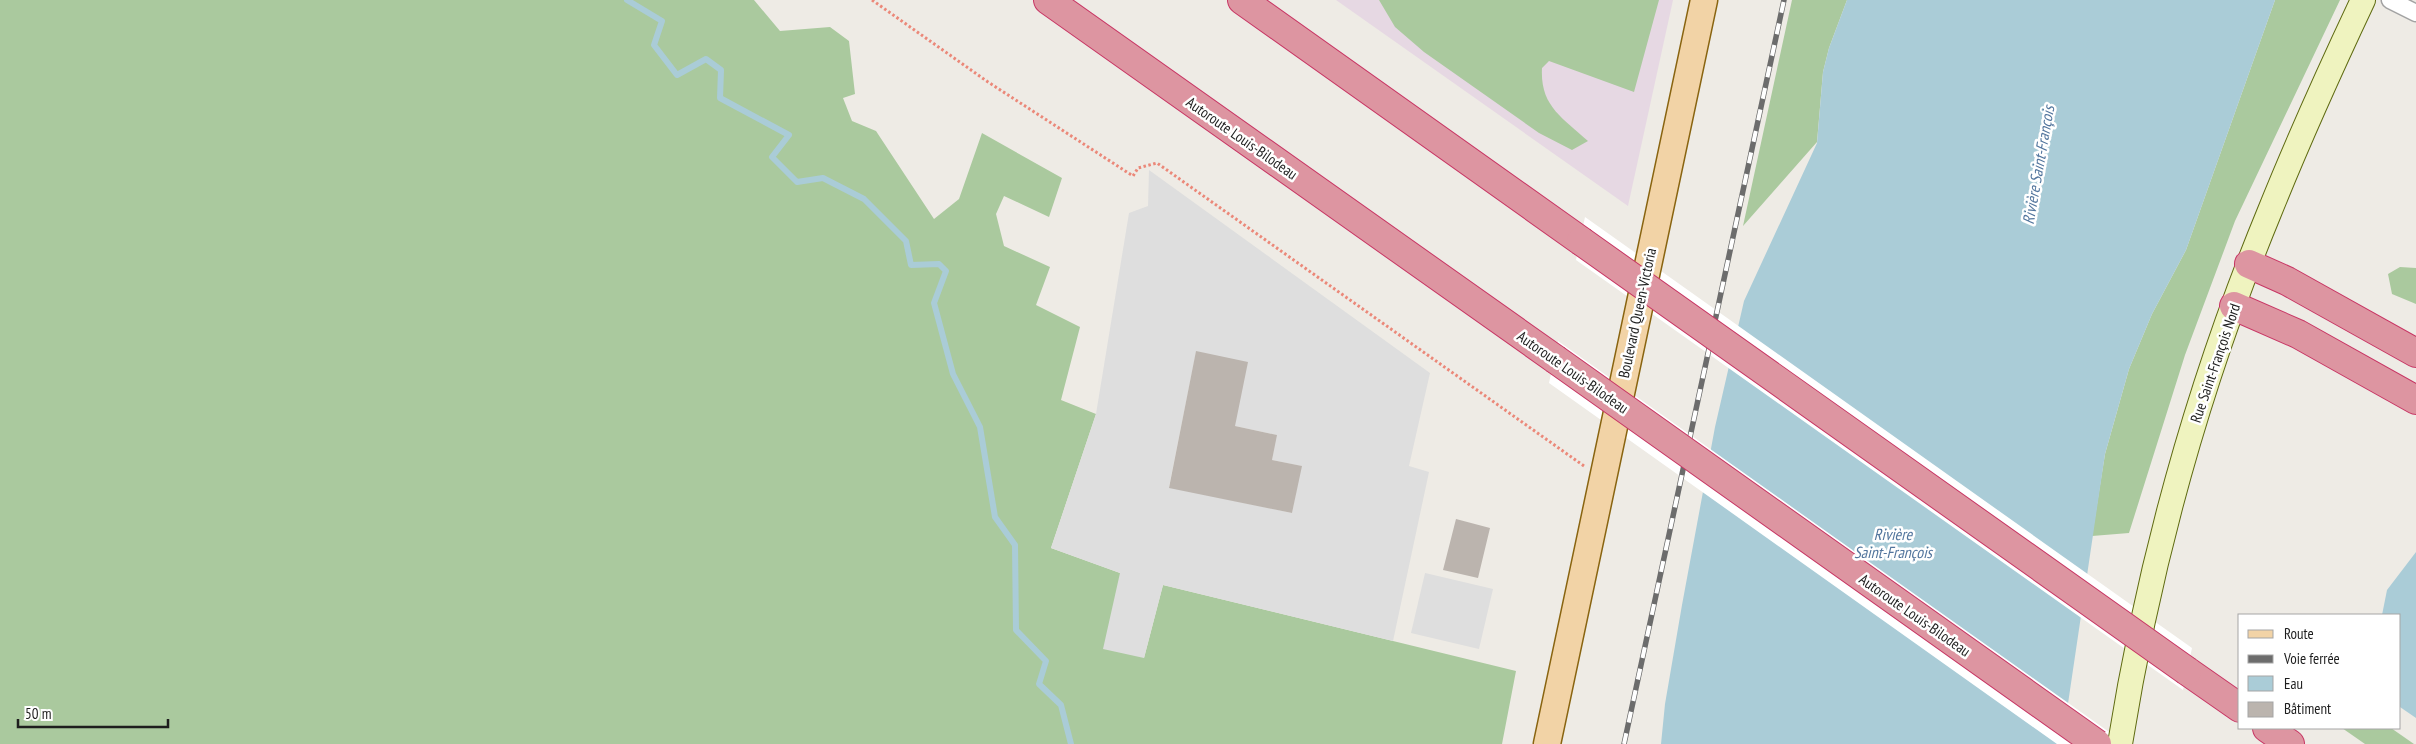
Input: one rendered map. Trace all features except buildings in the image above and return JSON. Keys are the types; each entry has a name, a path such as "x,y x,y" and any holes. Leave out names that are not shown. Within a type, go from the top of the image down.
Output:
{"highway":[{"name":"Autoroute Louis-Bilodeau","path":"1048,0 2097,744"},
{"path":"1242,0 2238,707"},
{"path":"2250,264 2287,281 2416,353"},
{"path":"2234,306 2298,334 2416,400"},
{"path":"2268,729 2290,744"}],"main road":[{"name":"Boulevard Queen-Victoria","path":"1547,744 1704,0"}],"street":[{"name":"Rue Saint-François Nord","path":"2120,744 2140,633 2161,544 2194,422 2234,306 2286,170 2363,0"},
{"path":"2390,0 2416,13"}],"path":[{"path":"872,0 988,82 1133,176 1138,168 1156,163 1602,479"}],"shaded area":[{"path":"1336,0 1673,0 1628,206"},
{"path":"1149,170 1430,373 1409,466 1429,472 1393,641 1163,585 1144,658 1103,649 1120,573 1051,548 1096,414 1129,213 1148,206","holes":["1196,352 1235,426 1276,435 1272,460 1301,466 1292,513 1169,487"]},
{"path":"1425,573 1493,589 1479,649 1411,633"}],"green space":[{"path":"0,0 754,0 780,31 830,27 849,41 855,94 843,98 852,121 876,131 934,219 959,199 982,133 1062,178 1049,217 1004,196 996,214 1004,246 1050,267 1036,305 1080,327 1061,400 1096,414 1051,548 1120,573 1144,658 1163,585 1516,671 1502,744 0,744"},
{"path":"1379,0 1659,0 1634,92 1549,61 1542,68 1542,81 1545,92 1554,110 1588,141 1572,150 1539,133 1424,52 1395,27"},
{"path":"1792,0 1847,0 1829,48 1823,72 1817,142 1743,226"},
{"path":"2275,0 2340,0 2235,221 2185,355 2129,533 2092,536 2105,454 2129,369 2152,314 2186,250"},
{"path":"2400,267 2416,268 2416,304 2392,294 2388,274"},
{"path":"2343,729 2392,729 2414,744 2365,744"}],"water":[{"name":"Rivière Saint-François","path":"1847,0 2275,0 2186,250 2152,314 2129,369 2105,454 2062,744 1661,744 1665,704 1715,427 1744,301 1817,143 1823,72 1829,48"},
{"path":"2416,552 2416,718 2401,708 2401,614 2382,614 2387,590"}],"pier":[{"path":"1585,217 2192,648 2183,690 1576,260"},
{"path":"1558,341 2126,744 2057,744 1549,383"}],"waterway":[{"path":"627,0 662,21 654,45 677,75 706,59 721,70 720,98 789,135 772,157 797,182 823,178 864,199 906,241 911,265 939,264 946,271 934,303 953,374 980,427 995,517 1015,545 1016,630 1046,661 1039,684 1061,705 1071,744"}],"railway":[{"path":"1624,744 1784,0"}]}
